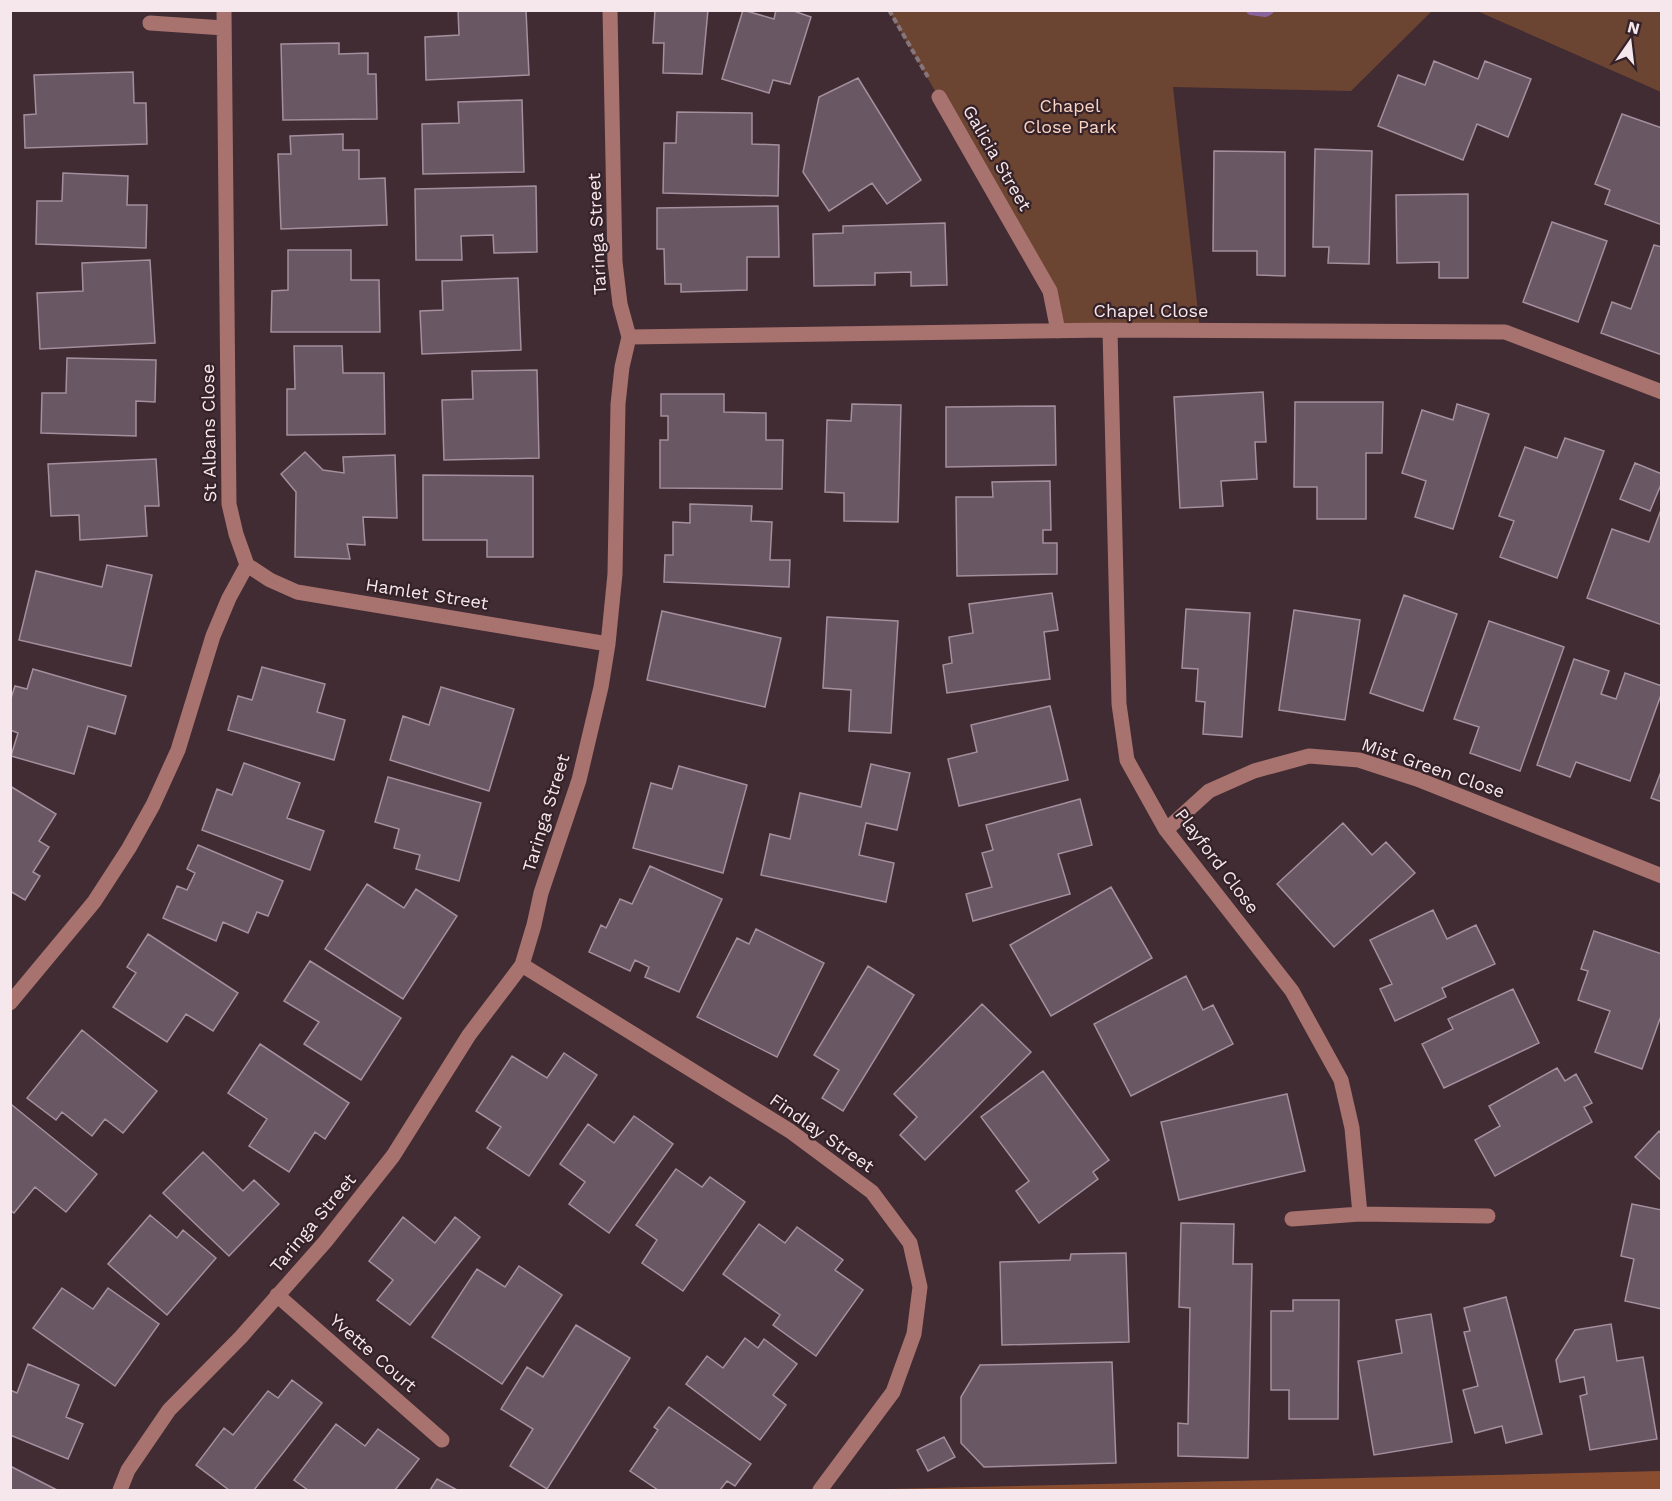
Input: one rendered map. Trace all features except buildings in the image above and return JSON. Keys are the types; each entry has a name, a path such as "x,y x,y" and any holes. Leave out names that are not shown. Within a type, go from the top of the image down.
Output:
{"street":[{"name":"St Albans Close","path":"224,10 229,504 247,565"},
{"name":"Taringa Street","path":"120,1491 128,1470 169,1410 241,1337 325,1242 393,1156 469,1035 500,991 522,965 541,893 579,780 601,687 615,574 618,404 622,367 629,338 620,304 615,262 610,10"},
{"path":"150,23 224,28"},
{"name":"Galicia Street","path":"939,97 1050,291 1058,331"},
{"name":"Chapel Close","path":"629,338 1110,330 1505,332 1662,392"},
{"name":"Playford Close","path":"1110,330 1119,704 1127,760 1166,830 1292,991 1341,1080 1352,1128 1360,1214"},
{"path":"10,1003 94,903 153,806 178,750 213,636 228,598 247,565"},
{"name":"Hamlet Street","path":"247,565 270,580 297,592 608,644"},
{"name":"Mist Green Close","path":"1166,830 1209,791 1254,771 1309,756 1359,760 1417,780 1662,876"},
{"name":"Findlay Street","path":"522,965 790,1131 872,1192 910,1243 920,1287 914,1334 893,1392 820,1491"},
{"path":"1292,1219 1360,1214 1488,1216"},
{"name":"Yvette Court","path":"277,1295 442,1440"}],"path":[{"name":"Galicia Street","path":"889,10 939,97"}],"green space":[{"name":"Chapel Close Park","path":"889,11 1432,11 1351,91 1173,87 1200,330 1058,331 1050,291"},
{"path":"1477,11 1661,11 1661,92"}],"shaded area":[{"path":"1661,1471 1661,1490 846,1490"}],"waterway":[{"path":"1251,10 1265,12 1269,10"}]}
